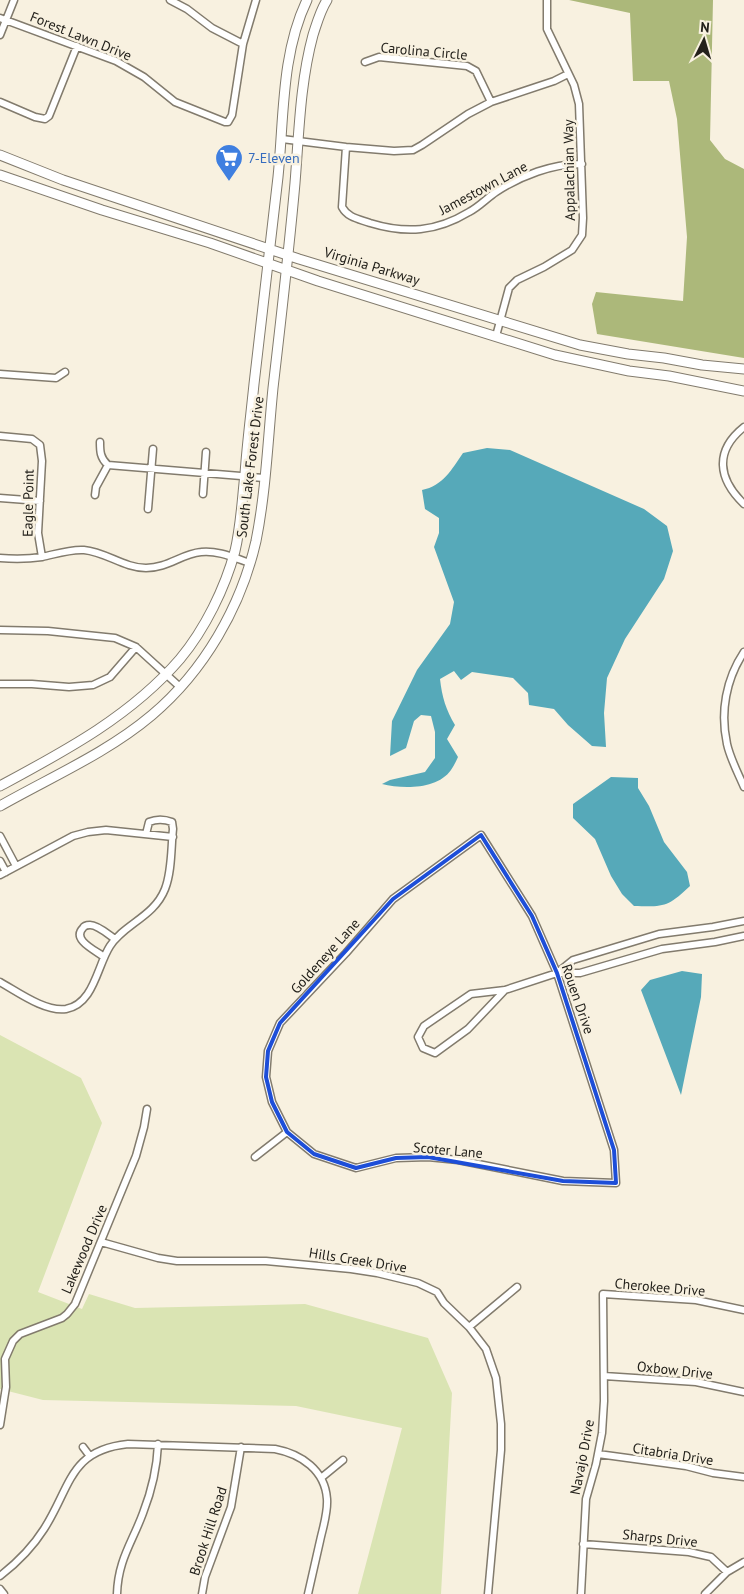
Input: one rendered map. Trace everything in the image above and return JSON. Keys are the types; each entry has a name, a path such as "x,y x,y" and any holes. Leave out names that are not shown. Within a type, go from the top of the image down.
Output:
{"main road":[{"name":"South Lake Forest Drive","path":"0,786 112,721 143,697 190,646 220,592 233,558 238,536 282,139 288,60 299,18 307,0"},
{"name":"South Lake Forest Drive","path":"0,806 120,739 154,714 204,658 233,607 250,563 258,525 288,255 305,68 317,20 326,0"},
{"name":"Virginia Parkway","path":"0,155 63,180 288,255 580,345 607,351 702,365 744,369"},
{"path":"0,175 102,210 210,243 286,270 555,355 628,372 669,376 744,391"},
{"path":"102,210 107,194"}],"street":[{"path":"0,35 3,19 14,0"},
{"path":"170,0 187,9 212,28 243,44 256,0"},
{"name":"Appalachian Way","path":"496,336 509,288 517,280 544,267 572,250 582,235 582,164 578,95 547,29 547,0"},
{"name":"Forest Lawn Drive","path":"3,19 77,46 129,68 176,102 221,121 228,122 232,115 243,44"},
{"path":"0,102 35,117 45,119 49,116 77,46"},
{"name":"Carolina Circle","path":"365,62 379,56 467,66 476,71 491,102"},
{"path":"282,139 346,147 394,151 413,150 468,114 491,102 554,81 568,74"},
{"name":"Jamestown Lane","path":"346,147 342,207 352,217 394,230 414,230 446,223 468,213 500,189 522,178 568,164 582,164"},
{"path":"0,374 56,378 65,372"},
{"path":"742,501 728,484 723,467 725,450 728,443 744,427"},
{"name":"Eagle Point","path":"0,436 32,439 40,445 42,450 38,533 42,556"},
{"path":"100,442 100,453 103,461 108,465 264,478"},
{"path":"148,509 153,449"},
{"path":"203,494 206,452"},
{"path":"95,496 96,487 108,465"},
{"path":"0,498 40,501"},
{"path":"0,558 28,559 82,550 102,554 130,566 145,568 159,567 195,553 211,552 250,563"},
{"path":"0,630 48,631 105,636 123,640 136,647 180,687"},
{"path":"0,684 93,685 110,676 136,647"},
{"path":"744,652 736,664 730,680 724,710 727,746 744,787"},
{"path":"0,982 46,1008 70,1007 80,1002 87,995 104,956 115,938 151,910 159,901 165,889 169,876 172,822 158,820 149,822 146,834"},
{"path":"0,860 3,873 73,836 88,832 106,830 172,837"},
{"name":"Rouen Drive","path":"481,835 532,916 557,973 614,1150 616,1183"},
{"name":"Goldeneye Lane","path":"287,1132 272,1102 266,1077 268,1051 280,1023 346,953 393,899 481,835"},
{"path":"0,836 16,866"},
{"path":"557,973 573,960 659,934 744,921"},
{"path":"104,956 83,942 80,936 81,930 86,926 93,926 115,938"},
{"path":"505,990 468,1029 435,1053 423,1048 418,1037 424,1026 471,994 505,990 557,973 580,973 662,949 716,942 744,936"},
{"name":"Lakewood Drive","path":"0,1425 6,1387 5,1359 10,1346 20,1334 55,1321 67,1314 80,1294 136,1156 144,1127 146,1109"},
{"path":"255,1157 287,1132"},
{"name":"Scoter Lane","path":"287,1132 314,1154 356,1168 396,1158 428,1157 458,1160 563,1181 616,1183"},
{"name":"Hills Creek Drive","path":"101,1242 167,1260 266,1261 324,1265 378,1273 418,1283 437,1292 444,1304 469,1327 486,1349 493,1367 498,1394 501,1424 500,1474 488,1594"},
{"path":"469,1327 517,1287"},
{"name":"Cherokee Drive","path":"603,1294 696,1300 744,1310"},
{"name":"Navajo Drive","path":"581,1594 586,1499 602,1433 604,1376 603,1294"},
{"name":"Oxbow Drive","path":"604,1376 696,1382 744,1392"},
{"path":"117,1594 117,1579 121,1563 148,1498 154,1476 158,1444"},
{"path":"0,1576 18,1562 33,1546 45,1528 69,1479 89,1456 113,1445 158,1444 242,1447 287,1451 301,1457 310,1464 321,1478 327,1498 326,1514 308,1594"},
{"path":"83,1447 89,1456"},
{"name":"Brook Hill Road","path":"202,1594 205,1578 230,1507 242,1447"},
{"name":"Citabria Drive","path":"598,1454 686,1466 713,1473 744,1477"},
{"path":"321,1478 343,1460"},
{"name":"Sharps Drive","path":"583,1544 689,1552 711,1557 727,1572"},
{"path":"705,1594 727,1572 744,1562"},
{"path":"0,1589 4,1594"}],"highlighted area":[{"path":"481,835 532,916 557,973 614,1150 616,1183 563,1181 428,1157 396,1158 356,1168 314,1154 287,1132 272,1102 266,1077 268,1051 280,1023 393,899"}],"green space":[{"path":"569,0 713,0 710,140 725,159 744,169 744,358 597,334 592,304 596,292 683,301 687,237 677,119 669,81 633,81 630,13"},
{"path":"0,1035 81,1078 102,1123 38,1292 82,1309 89,1294 135,1308 305,1304 428,1338 452,1393 441,1594 358,1594 402,1428 296,1406 43,1400 0,1389"}],"water":[{"path":"487,448 510,450 644,509 667,526 673,551 664,579 625,639 607,678 604,713 606,747 592,746 568,725 554,709 529,705 528,693 513,678 472,672 461,680 454,671 440,679 445,703 455,725 447,739 458,757 452,768 445,777 428,785 399,787 382,784 390,780 425,772 435,758 435,732 431,716 421,715 414,721 406,748 390,756 392,721 417,670 450,624 454,602 434,547 439,533 439,518 425,509 422,490 441,481 451,471 463,453"},
{"path":"611,777 638,778 638,788 649,806 664,842 687,872 690,886 671,902 659,906 634,906 622,894 611,876 595,839 573,818 573,804"},
{"path":"682,971 702,974 701,997 681,1095 641,990 650,980"}],"place":[{"name":"7-Eleven","path":"229,182"}]}
